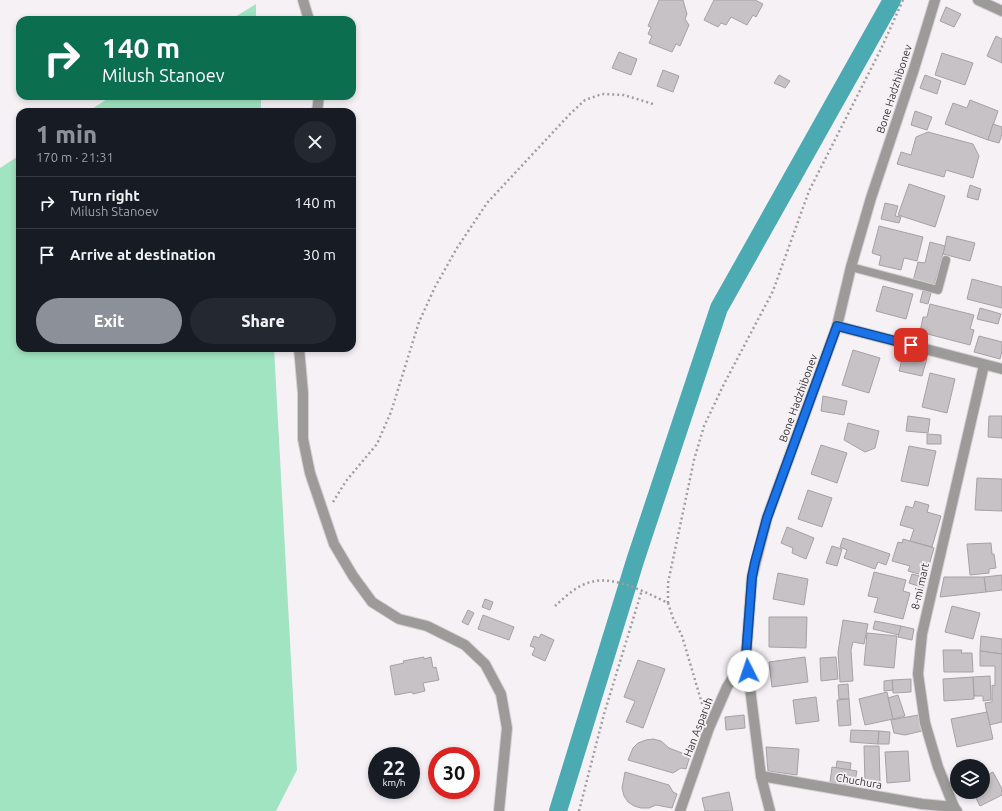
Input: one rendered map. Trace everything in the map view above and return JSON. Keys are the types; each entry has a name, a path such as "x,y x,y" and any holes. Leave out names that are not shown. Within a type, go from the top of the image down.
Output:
{"street":[{"path":"304,0 309,16"},
{"name":"Bone Hadzhibonev","path":"770,811 761,776 746,656 752,577 767,518 837,326 851,267 871,198 914,69 935,0"},
{"path":"978,0 1002,11"},
{"path":"837,326 1002,369"},
{"path":"299,352 303,393 303,440 310,473 334,544 353,576 372,602 399,619 427,626 464,645 485,664 501,694 507,728 499,811"},
{"name":"8-mi mart","path":"955,809 938,768 925,723 918,674 922,634 984,365"},
{"name":"Han Asparuh","path":"680,811 709,728 727,687 746,656"},
{"name":"Chuchura","path":"761,776 955,809"}],"lane":[{"path":"851,267 938,290 946,260"}],"path":[{"path":"709,728 682,636 673,618 668,603 668,583 694,460 704,426 724,384 773,291 809,191 881,49 903,0"},
{"path":"325,516 346,481 377,444 391,412 418,322 457,248 487,203 570,114 585,100 602,94 624,95 653,104"},
{"path":"555,606 572,592 589,582 603,579 642,590 668,603"},
{"path":"579,811 604,714 642,590"}],"green space":[{"path":"256,4 256,16 236,16"},
{"path":"106,100 261,100 261,108 93,108"},
{"path":"16,158 16,352 274,352 297,770 276,811 0,811 0,168"}],"building":[{"path":"659,0 683,0 687,14 685,19 689,25 680,46 676,44 672,52 649,43 652,36 648,34 651,27 648,26"},
{"path":"714,0 755,0 763,4 756,17 753,15 747,25 731,17 726,25 721,23 718,27 704,20"},
{"path":"946,7 961,14 954,27 940,21"},
{"path":"996,36 1002,39 1002,63 987,56"},
{"path":"619,52 637,59 631,75 612,68"},
{"path":"942,53 973,63 965,85 935,75"},
{"path":"663,70 679,76 673,92 657,86"},
{"path":"779,75 790,81 785,88 774,83"},
{"path":"925,75 941,81 937,94 920,88"},
{"path":"970,100 998,111 988,140 945,124 953,103 967,108"},
{"path":"915,111 932,117 927,130 911,125"},
{"path":"993,124 1002,127 1002,134 999,143 988,140"},
{"path":"928,132 973,144 979,156 973,178 946,170 944,177 897,164 901,152 911,155 916,137"},
{"path":"909,184 945,196 935,227 898,215"},
{"path":"970,185 981,189 978,200 967,197"},
{"path":"885,203 898,206 895,216 901,217 899,223 881,219"},
{"path":"879,226 923,237 917,261 904,258 901,270 879,265 881,256 872,253"},
{"path":"947,236 975,243 970,261 943,254"},
{"path":"930,242 945,246 934,286 913,281 918,262 925,263"},
{"path":"972,279 1002,287 1002,308 967,299"},
{"path":"883,286 913,294 906,319 876,311"},
{"path":"923,291 931,293 928,304 920,302"},
{"path":"930,304 974,315 970,329 974,330 970,345 920,332 923,317 927,317"},
{"path":"980,308 1001,314 998,324 977,319"},
{"path":"979,336 1002,342 1000,359 974,352"},
{"path":"853,350 880,358 869,393 842,385"},
{"path":"904,352 927,358 922,376 899,371"},
{"path":"930,373 955,379 947,413 922,407"},
{"path":"823,396 847,401 844,415 821,411"},
{"path":"908,416 930,419 928,433 906,431"},
{"path":"989,416 1002,416 1002,438 988,437"},
{"path":"848,423 879,431 875,448 865,452 844,440"},
{"path":"927,434 941,435 941,444 927,444"},
{"path":"821,445 847,453 837,483 811,474"},
{"path":"909,446 936,451 928,486 901,481"},
{"path":"977,478 1002,479 1002,511 975,510"},
{"path":"808,490 832,498 822,527 798,519"},
{"path":"915,501 929,505 927,512 941,516 932,547 910,541 914,529 900,525 906,506 913,508"},
{"path":"787,527 814,538 806,559 792,553 793,548 781,543"},
{"path":"843,538 890,554 886,565 878,562 875,569 844,558 847,550 840,547"},
{"path":"903,539 934,548 926,576 908,571 910,566 892,561 898,542 902,543"},
{"path":"991,543 996,568 989,569 989,573 970,575 967,544"},
{"path":"832,546 842,549 837,566 826,563"},
{"path":"874,572 906,580 903,591 910,593 903,619 874,612 878,598 868,596"},
{"path":"778,573 808,579 804,605 773,599"},
{"path":"912,574 927,578 924,588 909,583"},
{"path":"1002,575 1002,590 986,592 984,577"},
{"path":"944,577 984,577 986,592 940,597"},
{"path":"485,599 493,602 490,610 482,607"},
{"path":"952,606 980,613 973,639 945,632"},
{"path":"468,610 474,613 468,625 462,622"},
{"path":"483,615 514,627 509,640 478,629"},
{"path":"769,617 807,617 806,648 769,647"},
{"path":"843,620 868,624 864,644 853,642 851,650 853,681 840,682 838,652"},
{"path":"875,621 901,626 899,635 873,629"},
{"path":"901,626 914,629 912,640 898,637"},
{"path":"867,633 897,636 894,668 864,665"},
{"path":"541,634 554,640 545,661 532,655 535,648 530,646 534,636 539,638"},
{"path":"981,636 1002,639 1002,654 980,651"},
{"path":"943,650 962,650 961,653 972,653 973,672 944,672"},
{"path":"980,651 1002,654 1002,722 989,725 985,703 992,702 992,685 995,686 995,666 980,666"},
{"path":"424,657 424,659 431,657 433,668 436,667 439,680 423,683 425,691 413,694 412,692 395,695 390,666 404,663 403,661"},
{"path":"805,657 808,682 772,687 769,662"},
{"path":"836,657 838,679 821,681 820,658"},
{"path":"638,660 665,669 643,728 626,722 635,701 624,697"},
{"path":"990,676 991,700 983,701 983,696 974,696 973,677"},
{"path":"973,677 974,699 944,701 943,679"},
{"path":"911,679 911,692 893,693 892,680"},
{"path":"892,680 893,690 884,691 884,681"},
{"path":"848,684 849,699 839,699 838,685"},
{"path":"887,692 893,719 865,725 859,699"},
{"path":"898,695 905,716 893,719 888,698"},
{"path":"816,697 819,721 796,724 793,700"},
{"path":"849,699 851,725 839,726 837,700"},
{"path":"987,712 993,739 957,747 951,719"},
{"path":"744,715 745,728 726,730 725,717"},
{"path":"918,715 922,731 905,735 894,733 891,720"},
{"path":"851,730 879,731 878,744 850,742"},
{"path":"879,731 890,732 889,744 878,744"},
{"path":"653,739 661,741 669,748 690,756 686,769 681,768 673,773 628,760 633,748 638,743"},
{"path":"864,746 879,746 880,782 865,783"},
{"path":"766,747 799,749 797,775 768,771"},
{"path":"908,751 910,781 887,783 885,752"},
{"path":"837,761 851,763 850,770 836,768"},
{"path":"832,767 857,771 854,786 830,782"},
{"path":"625,772 669,785 673,792 677,794 672,808 656,805 649,808 641,808 628,802 624,796 622,788"},
{"path":"993,772 1002,789 1002,795 980,806 976,799 990,799 990,774"},
{"path":"729,792 733,811 705,811 702,798"}],"waterway":[{"path":"558,811 635,561 719,308 892,0"}],"route":[{"path":"748,671 746,656 752,577 755,562 767,518 837,326 911,345"}]}
